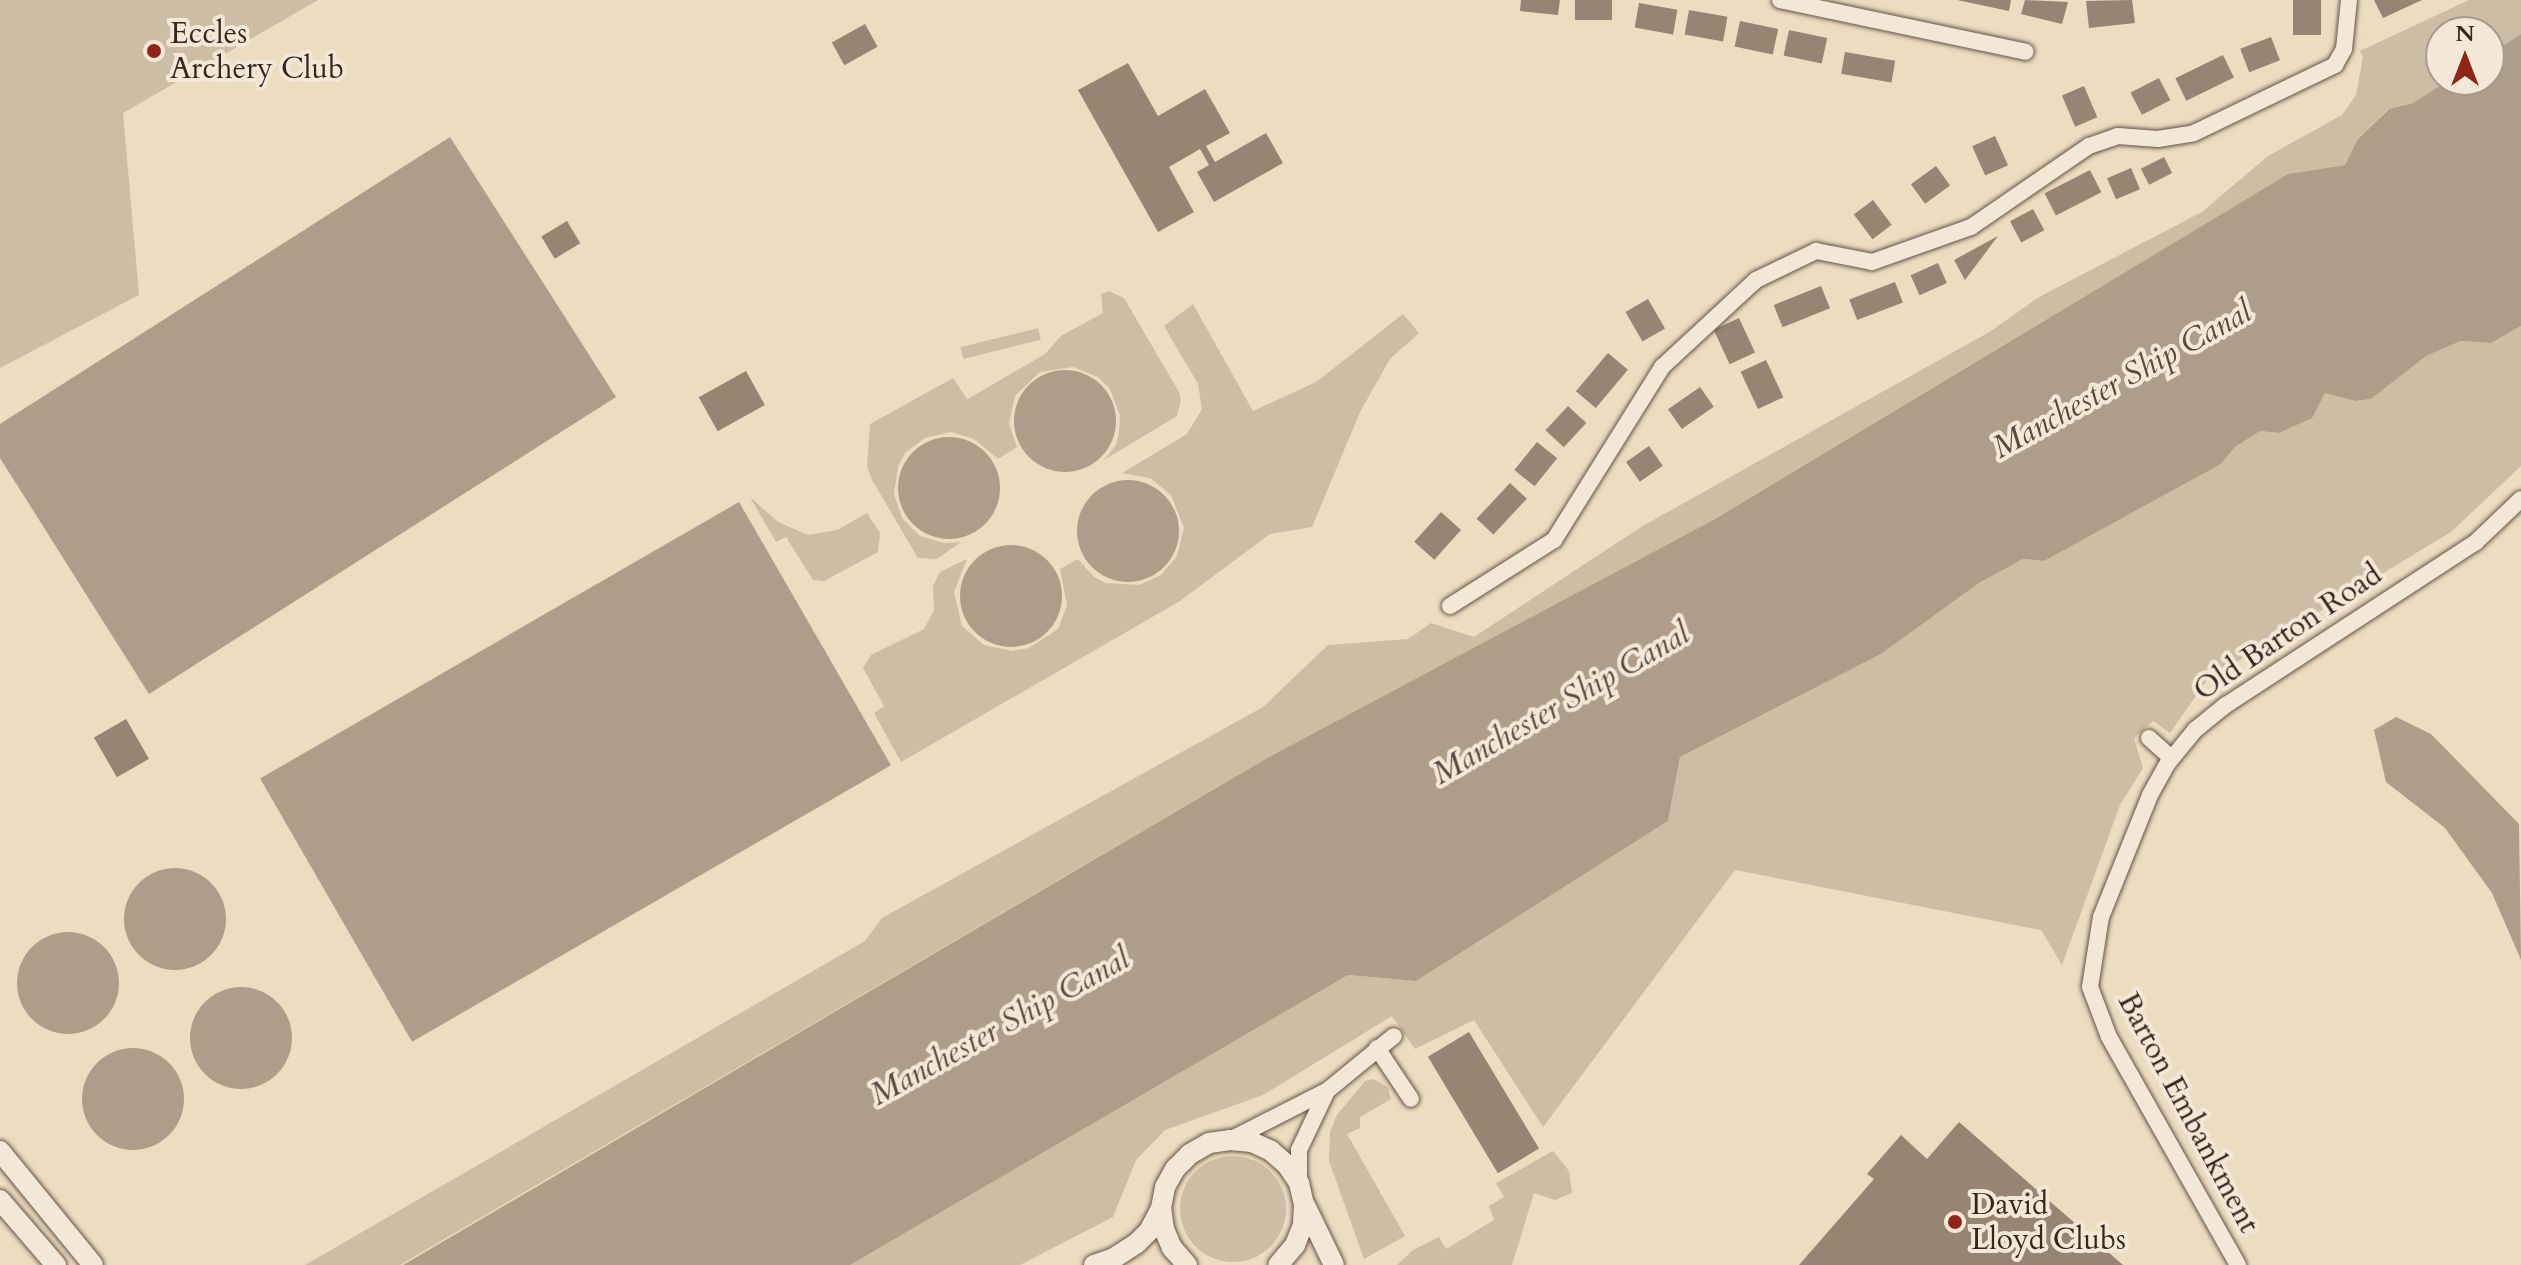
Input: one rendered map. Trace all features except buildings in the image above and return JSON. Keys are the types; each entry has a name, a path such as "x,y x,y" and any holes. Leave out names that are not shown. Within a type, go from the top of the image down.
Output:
{"street":[{"path":"1780,0 2026,52"},
{"path":"1450,606 1554,540 1662,367 1756,280 1816,251 1872,262 1971,227 2089,146 2118,136 2158,139 2194,133 2335,65 2346,39 2349,0"},
{"name":"Old Barton Road","path":"2090,987 2101,917 2150,795 2171,758 2195,730 2226,705 2291,669 2476,542 2521,499"},
{"path":"2149,738 2171,758"},
{"name":"Barton Embankment","path":"2090,987 2109,1037 2238,1265"},
{"path":"1230,1140 1328,1090 1394,1036"},
{"path":"1377,1048 1411,1099"},
{"path":"1328,1090 1299,1150 1299,1183 1304,1204 1334,1265"},
{"path":"1094,1265 1114,1258 1149,1231 1175,1169 1190,1154 1209,1143 1230,1140 1252,1142 1271,1151 1287,1165 1299,1183"},
{"path":"0,1151 93,1265"},
{"path":"0,1200 56,1265"},
{"path":"1278,1265 1295,1245 1303,1225 1304,1204"},
{"path":"1161,1208 1164,1229 1172,1248 1187,1265"}],"shaded area":[{"path":"0,0 318,0 123,113 139,295 0,368"},
{"path":"2469,0 2521,0 2521,34 2505,44 2505,16 2435,16"},
{"path":"2425,21 2425,95 2413,103 2388,109 2358,139 2345,165 2288,174 1715,519 1269,757 400,1265 305,1265 865,941 882,918 1263,707 1328,645 1408,639 1431,623 1474,637 1641,527 1991,331 2039,297 2202,212 2268,156 2342,115 2356,95 2363,57 2360,51"},
{"path":"1109,291 1124,298 1179,392 1181,400 1177,416 1104,460 1116,445 1119,432 1120,416 1110,389 1098,377 1073,367 1040,372 1015,396 1009,423 1017,447 998,459 974,439 951,432 925,438 905,453 898,467 894,494 902,518 920,536 944,543 961,542 937,559 918,558 872,480 867,466 870,424 953,378 967,399 973,396 1045,354 1061,336 1103,313 1101,294"},
{"path":"1193,304 1253,411 1316,382 1403,314 1419,333 1390,359 1360,412 1312,527 1270,534 1180,601 901,762 874,713 884,706 863,668 871,655 924,629 934,610 933,586 940,572 967,559 954,592 962,626 984,645 1012,651 1029,648 1058,629 1067,605 1060,569 1078,559 1094,577 1106,583 1139,585 1161,575 1177,556 1184,528 1171,495 1150,478 1122,473 1187,434 1202,409 1198,384 1164,326"},
{"path":"2521,326 2521,466 2451,532 2207,680 2170,733 2153,721 2134,738 2143,768 2120,805 2062,965 2041,930 1735,870 1543,1127 1474,1020 1415,1049 1392,1016 1263,1095 1165,1130 1136,1160 1113,1217 1020,1265 850,1265 1348,975 1416,981 1668,821 1680,757 1881,654 1979,583 2023,559 2044,561 2221,464 2235,447 2260,431 2279,433 2311,418 2325,393 2355,401 2371,399 2426,356 2461,341 2491,343"},
{"path":"1038,328 1041,340 963,359 960,347"},
{"path":"750,497 778,522 808,535 837,530 867,513 880,533 878,552 824,581 813,580 786,537 776,542"},
{"path":"1373,1079 1388,1087 1391,1099 1360,1117 1360,1128 1347,1134 1405,1236 1364,1259 1329,1161 1330,1132 1337,1115 1365,1081"},
{"path":"1553,1151 1569,1171 1572,1193 1555,1200 1534,1193 1512,1265 1397,1265 1413,1250 1439,1237 1446,1249 1494,1220 1489,1206 1504,1197 1496,1183"},
{"path":"1233,1156 1253,1160 1271,1171 1282,1189 1286,1209 1282,1229 1271,1247 1253,1258 1233,1262 1213,1258 1195,1247 1184,1229 1180,1209 1184,1189 1195,1171 1213,1160"}],"water":[{"name":"Manchester Ship Canal","path":"2521,34 2521,326 2491,343 2461,341 2426,356 2371,399 2355,401 2325,393 2312,418 2279,433 2260,431 2235,447 2221,464 2044,561 2023,559 1979,583 1881,654 1680,757 1668,821 1416,981 1348,975 850,1265 403,1265 1269,757 1715,519 2288,174 2345,165 2358,139 2389,109 2413,103 2425,95 2505,96 2505,44"},
{"path":"450,137 616,397 149,694 0,458 0,424"},
{"path":"1065,370 1084,374 1101,385 1112,402 1116,421 1112,440 1101,457 1084,468 1065,472 1046,468 1029,457 1018,440 1014,421 1018,402 1029,385 1046,374"},
{"path":"949,437 968,441 985,452 996,469 1000,488 996,507 985,524 968,535 949,539 930,535 913,524 902,507 898,488 902,469 913,452 930,441"},
{"path":"1128,480 1147,484 1164,495 1175,512 1179,531 1175,550 1164,567 1147,578 1128,582 1109,578 1092,567 1081,550 1077,531 1081,512 1092,495 1109,484"},
{"path":"739,502 891,765 412,1042 260,778"},
{"path":"1011,545 1030,549 1047,560 1058,577 1062,596 1058,615 1047,632 1030,643 1011,647 992,643 975,632 964,615 960,596 964,577 975,560 992,549"},
{"path":"2396,717 2431,734 2519,824 2521,960 2492,893 2445,828 2386,782 2374,730"},
{"path":"175,868 194,872 211,883 222,900 226,919 222,938 211,955 194,966 175,970 156,966 139,955 128,938 124,919 128,900 139,883 156,872"},
{"path":"68,932 87,936 104,947 115,964 119,983 115,1002 104,1019 87,1030 68,1034 49,1030 32,1019 21,1002 17,983 21,964 32,947 49,936"},
{"path":"241,987 260,991 277,1002 288,1019 292,1038 288,1057 277,1074 260,1085 241,1089 222,1085 205,1074 194,1057 190,1038 194,1019 205,1002 222,991"},
{"path":"133,1048 152,1052 169,1063 180,1080 184,1099 180,1118 169,1135 152,1146 133,1150 114,1146 97,1135 86,1118 82,1099 86,1080 97,1063 114,1052"}],"place":[{"name":"Eccles Archery Club","path":"154,51"},
{"name":"David Lloyd Clubs","path":"1955,1222"}]}
